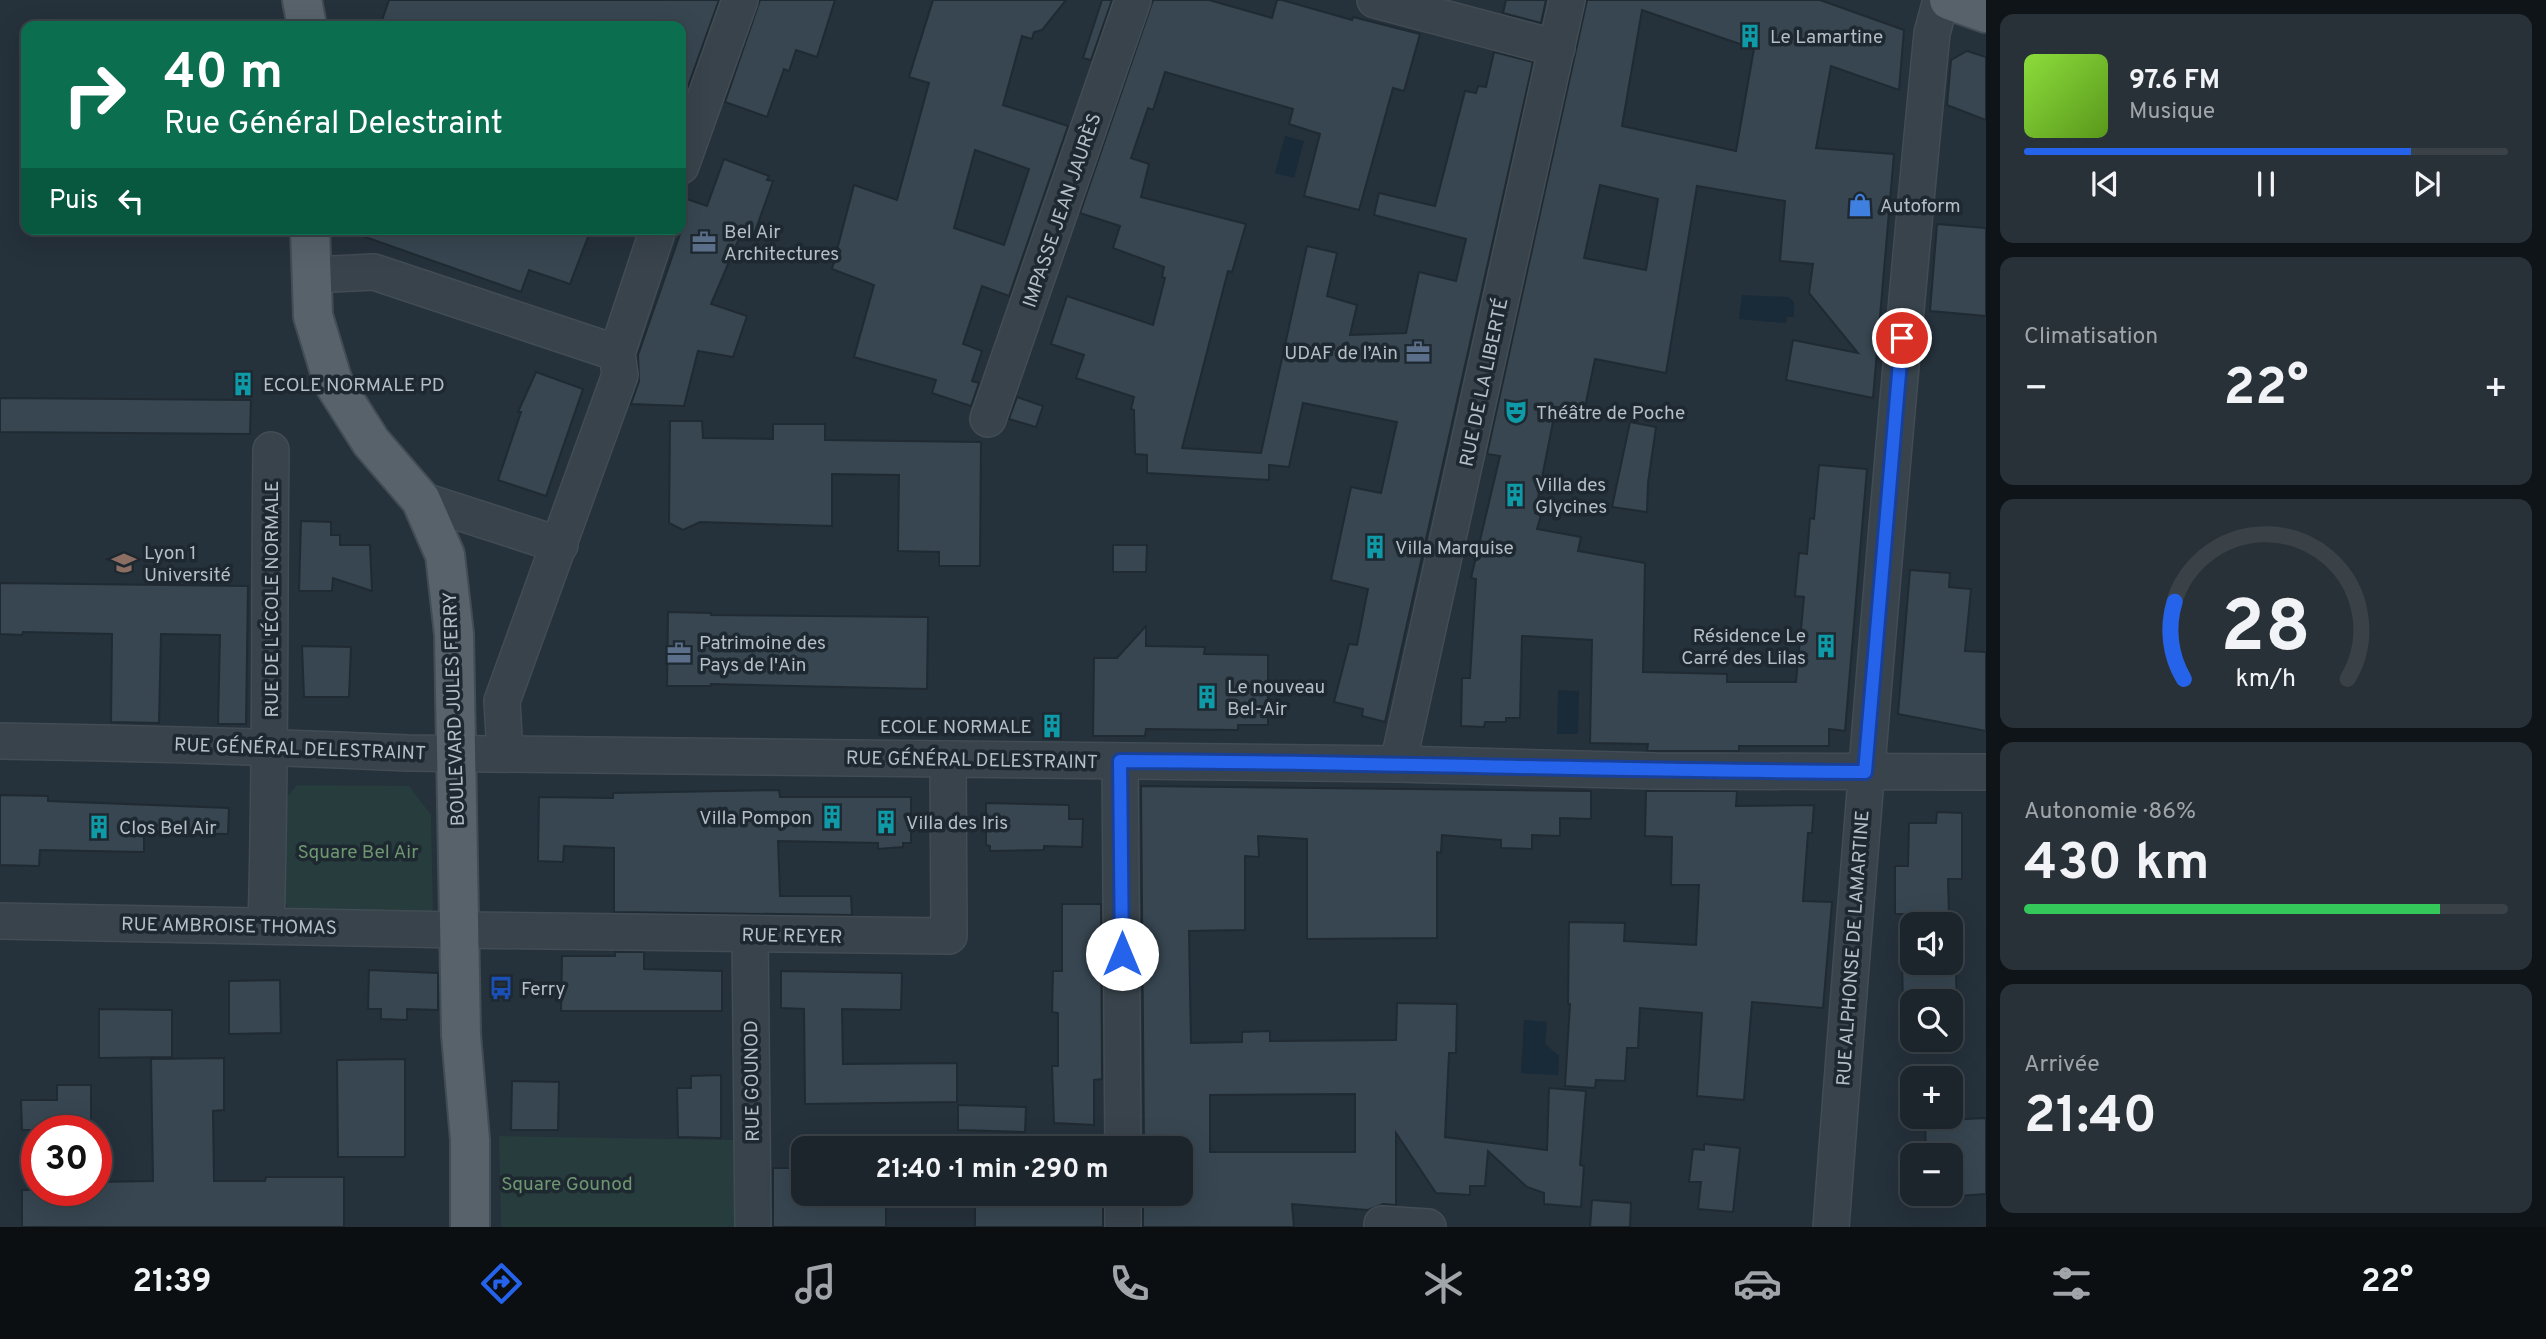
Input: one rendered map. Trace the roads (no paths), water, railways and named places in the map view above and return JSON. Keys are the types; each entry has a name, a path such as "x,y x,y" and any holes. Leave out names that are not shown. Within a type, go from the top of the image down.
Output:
{"main road":[{"path":"302,0 308,21"},
{"path":"310,21 314,0"},
{"path":"1949,0 1986,13"},
{"name":"BOULEVARD JULES FERRY","path":"310,235 313,316 333,382 371,442 421,500 444,555 454,634 458,930 461,1035 470,1140 470,1227"}],"street":[{"path":"686,152 740,0"},
{"name":"IMPASSE JEAN JAURÈS","path":"988,419 1133,0"},
{"path":"1375,0 1557,48"},
{"name":"RUE DE LA LIBERTÉ","path":"1398,764 1567,0"},
{"name":"RUE ALPHONSE DE LAMARTINE","path":"1831,1227 1865,772 1932,33 1941,0"},
{"path":"505,754 502,701 620,375 617,353 656,235"},
{"path":"312,275 374,272 617,353"},
{"name":"RUE DE L'ÉCOLE NORMALE","path":"271,450 268,677 271,747"},
{"path":"421,500 560,545"},
{"name":"RUE GÉNÉRAL DELESTRAINT","path":"0,741 457,754 1398,764 1656,771 1986,772"},
{"path":"266,926 271,747"},
{"name":"RUE REYER","path":"458,930 949,936 948,759"},
{"path":"1120,761 1123,1136"},
{"name":"RUE AMBROISE THOMAS","path":"0,920 458,930"},
{"name":"RUE GOUNOD","path":"750,934 753,1227"},
{"path":"1123,1206 1123,1227"},
{"path":"1382,1225 1428,1227"}],"water":[{"path":"1285,136 1304,141 1294,178 1275,173"},
{"path":"1742,295 1788,297 1794,302 1794,317 1787,317 1786,323 1739,319"},
{"path":"1558,690 1579,691 1578,734 1557,734"},
{"path":"1524,1020 1547,1022 1545,1044 1559,1056 1558,1075 1521,1073"}],"place":[{"name":"Le Lamartine","path":"1750,36"},
{"name":"Autoform","path":"1860,205"},
{"name":"Bel Air Architectures","path":"704,242"},
{"name":"UDAF de l’Ain","path":"1418,352"},
{"name":"ECOLE NORMALE PD","path":"243,384"},
{"name":"Théâtre de Poche","path":"1516,412"},
{"name":"Villa des Glycines","path":"1515,495"},
{"name":"Villa Marquise","path":"1375,547"},
{"name":"Lyon 1 Université","path":"124,563"},
{"name":"Résidence Le Carré des Lilas","path":"1826,646"},
{"name":"Patrimoine des Pays de l'Ain","path":"679,653"},
{"name":"Le nouveau Bel-Air","path":"1207,697"},
{"name":"ECOLE NORMALE","path":"1052,726"},
{"name":"Villa Pompon","path":"832,817"},
{"name":"Villa des Iris","path":"886,822"},
{"name":"Clos Bel Air","path":"99,827"},
{"name":"Ferry","path":"501,988"}],"park label":[{"name":"Square Bel Air","path":"358,851"},
{"name":"Square Gounod","path":"567,1183"}]}
